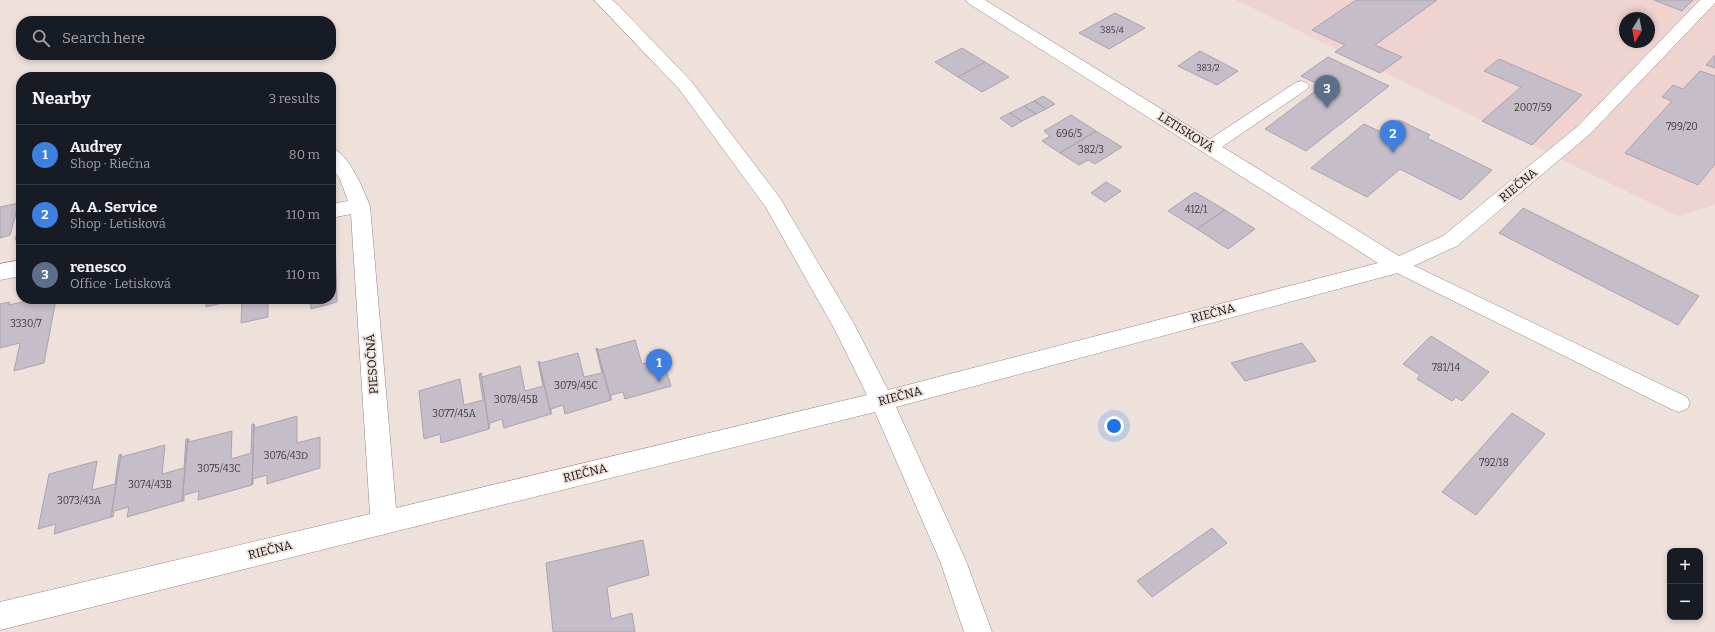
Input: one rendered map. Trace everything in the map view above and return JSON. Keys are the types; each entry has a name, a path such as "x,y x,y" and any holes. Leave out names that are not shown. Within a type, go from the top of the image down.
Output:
{"street":[{"path":"602,0 612,8 684,85 773,203 845,328 882,401 953,561 978,632"},
{"name":"LETISKOVÁ","path":"974,0 1398,265"},
{"name":"RIEČNA","path":"0,616 882,401 1398,265 1450,241 1584,130 1708,0"},
{"name":"PIESOČNÁ","path":"336,161 349,178 360,206 384,522"},
{"path":"336,210 360,206"},
{"path":"0,272 16,269"}],"lane":[{"path":"1210,147 1301,86"},
{"path":"1398,265 1679,403"}],"shaded area":[{"path":"1236,0 1715,0 1715,205 1677,216"}],"building":[{"path":"1356,0 1437,0 1375,45 1402,57 1380,73 1335,52 1345,45 1312,30"},
{"path":"1654,0 1693,0 1682,11"},
{"path":"1115,13 1145,28 1109,49 1079,33"},
{"path":"962,48 985,62 958,77 935,62"},
{"path":"1200,51 1238,71 1217,85 1178,66"},
{"path":"1715,55 1715,68 1706,65"},
{"path":"1328,57 1389,86 1306,151 1265,129 1322,86 1301,76"},
{"path":"1499,59 1582,95 1532,145 1482,121 1521,87 1484,71"},
{"path":"985,62 1009,77 982,92 958,77"},
{"path":"1700,71 1715,76 1715,164 1698,185 1625,153 1672,101 1662,97 1673,85 1683,89"},
{"path":"1043,96 1055,104 1046,109 1034,101"},
{"path":"1034,101 1046,109 1036,114 1024,106"},
{"path":"1024,106 1036,114 1022,121 1010,113"},
{"path":"1010,113 1022,121 1012,127 1000,118"},
{"path":"1071,115 1096,131 1060,153 1042,141 1050,136 1044,131"},
{"path":"1399,120 1430,135 1427,138 1492,170 1461,200 1400,169 1367,197 1311,168 1364,124 1383,133"},
{"path":"1096,131 1122,147 1095,164 1088,160 1079,165 1060,153"},
{"path":"1106,182 1121,191 1105,202 1091,193"},
{"path":"1195,192 1225,210 1197,229 1168,211"},
{"path":"16,204 16,214 10,235 0,238 0,207"},
{"path":"1523,208 1699,296 1678,325 1499,233"},
{"path":"1225,210 1255,229 1228,249 1197,229"},
{"path":"336,271 337,302 336,302"},
{"path":"10,302 9,305 16,303 55,304 44,363 14,371 20,343 0,348 0,304"},
{"path":"206,304 218,304 206,307"},
{"path":"242,304 268,304 268,317 241,323"},
{"path":"310,304 330,304 311,309"},
{"path":"1431,336 1489,372 1462,401 1456,397 1452,401 1417,379 1420,375 1403,364"},
{"path":"635,340 642,364 662,358 671,386 625,399 623,392 611,395 611,400 597,348 599,350"},
{"path":"1302,343 1316,361 1245,381 1231,363"},
{"path":"596,348 611,400 565,414 563,405 551,409 551,414 539,361 541,363 578,353 584,377 602,373"},
{"path":"538,361 551,414 504,428 502,419 490,423 489,429 481,373 482,377 520,366 525,391 543,386"},
{"path":"481,373 489,429 441,443 440,434 424,439 419,391 460,379 464,405 483,400 479,374"},
{"path":"1512,413 1545,434 1476,515 1442,492"},
{"path":"297,416 297,443 320,437 320,468 267,484 267,475 253,479 252,485 254,424 255,428"},
{"path":"252,424 254,424 252,485 198,500 199,491 184,495 184,501 182,501 188,439 189,442 232,431 231,459 251,453"},
{"path":"186,439 188,439 182,501 127,517 129,507 114,511 113,517 111,517 121,454 121,457 165,445 162,474 184,468"},
{"path":"121,454 111,517 54,534 56,524 38,529 49,474 97,461 92,490 115,484 119,455"},
{"path":"1212,528 1227,543 1152,597 1137,581"},
{"path":"643,540 649,575 607,587 611,619 632,613 635,632 553,632 546,563"}],"place":[{"name":"renesco","path":"1327,108"},
{"name":"A. A. Service","path":"1393,153"},
{"name":"Audrey","path":"659,382"}]}
